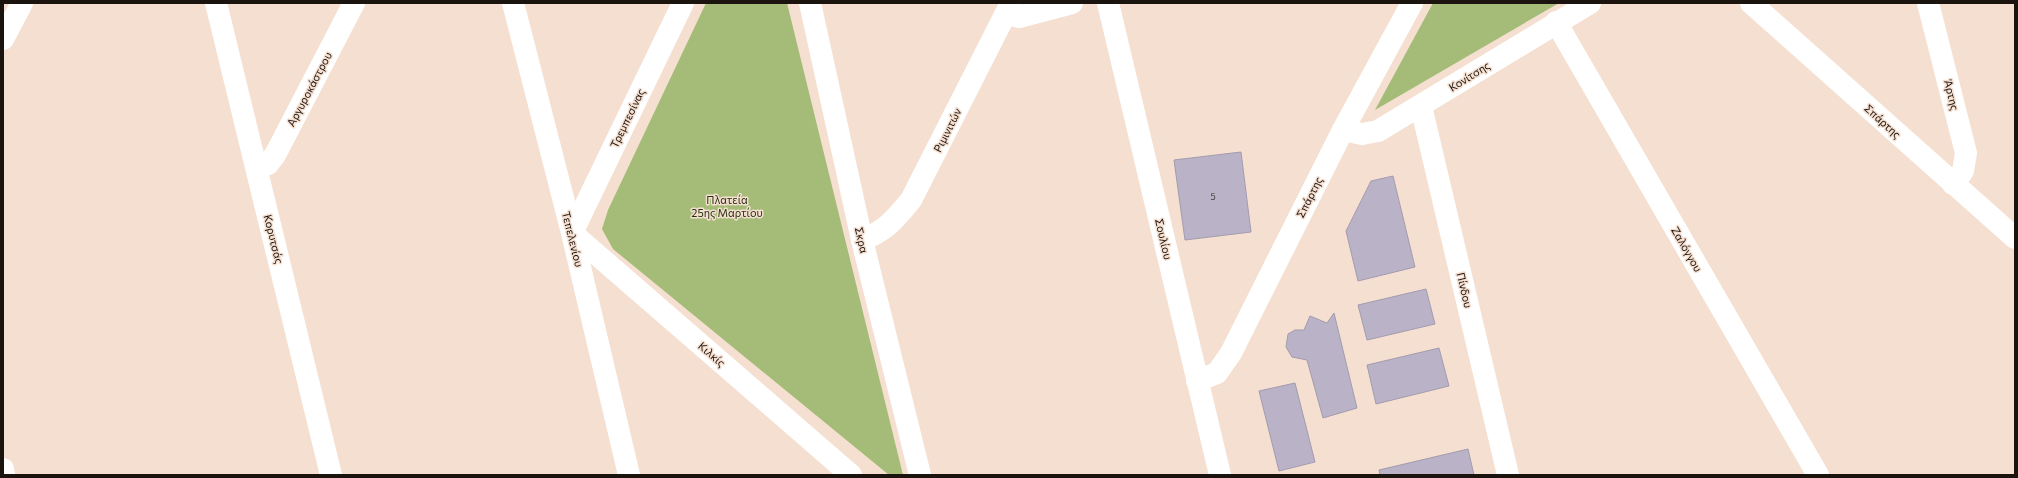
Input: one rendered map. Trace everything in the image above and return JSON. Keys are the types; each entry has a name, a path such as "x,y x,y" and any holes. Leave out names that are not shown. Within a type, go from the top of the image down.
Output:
{"street":[{"path":"3,39 22,3"},
{"name":"Κορυτσάς","path":"216,3 331,475"},
{"name":"Αργυροκάστρου","path":"257,169 268,164 275,155 354,3"},
{"name":"Τεπελενίου","path":"513,3 572,234 629,475"},
{"name":"Τρεμπεσίνας","path":"572,234 683,3"},
{"name":"Σκρα","path":"810,3 862,240 920,475"},
{"path":"1009,8 1019,17 1072,3"},
{"name":"Σουλίου","path":"1108,3 1220,475"},
{"name":"Σπάρτης","path":"1197,381 1217,373 1231,353 1343,130 1412,3"},
{"name":"Κονίτσης","path":"1343,130 1362,134 1378,130 1421,106 1556,22 1590,3"},
{"name":"Σπάρτης","path":"1751,3 2015,238"},
{"name":"Άρτης","path":"1928,3 1966,153 1963,171 1953,184"},
{"name":"Ριμινιτών","path":"862,240 878,234 892,223 911,200 1009,8"},
{"name":"Ζαλόγγου","path":"1556,22 1818,475"},
{"name":"Πίνδου","path":"1421,106 1508,475"},
{"name":"Κιλκίς","path":"572,234 851,475"},
{"path":"3,470 4,475"}],"green space":[{"name":"Πλατεία 25ης Μαρτίου","path":"706,3 787,3 903,475 889,475 613,249 602,229 608,210"},
{"path":"1433,3 1559,3 1375,110"}],"building":[{"path":"1241,152 1251,232 1185,240 1174,160"},
{"path":"1393,176 1415,267 1358,281 1346,231 1371,181"},
{"path":"1426,289 1435,324 1367,340 1358,305"},
{"path":"1334,313 1357,408 1323,418 1307,360 1292,357 1286,347 1288,334 1295,330 1304,330 1310,316 1327,323"},
{"path":"1439,348 1449,386 1376,404 1367,365"},
{"path":"1295,383 1315,462 1279,471 1259,391"},
{"path":"1468,449 1474,475 1380,475 1379,470"}]}
